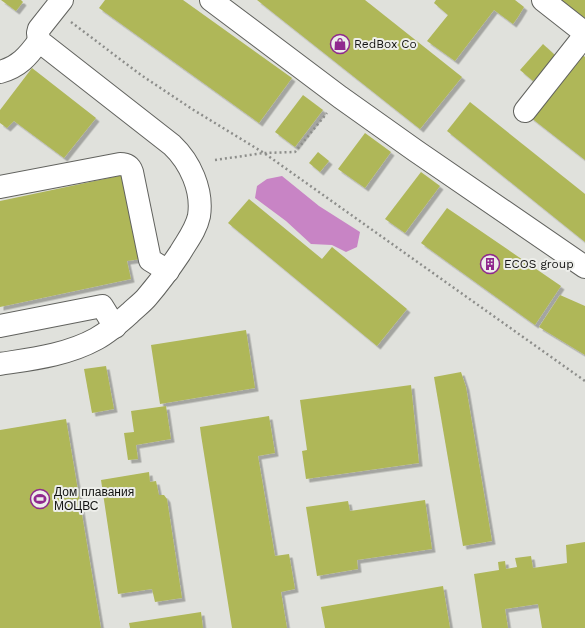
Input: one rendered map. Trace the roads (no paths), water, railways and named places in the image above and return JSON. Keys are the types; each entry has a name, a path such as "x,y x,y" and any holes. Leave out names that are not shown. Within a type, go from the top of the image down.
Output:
{"street":[{"path":"211,0 340,97 585,267"},
{"path":"525,111 585,34 543,0"},
{"path":"0,364 72,350 96,340 115,327 147,297 168,270 191,236 199,216 199,194 186,161 179,152 39,41 38,34 40,29 58,5"},
{"path":"0,72 18,65 26,58 39,41"},
{"path":"0,187 124,164 131,169 132,172 150,260 168,270"},
{"path":"0,326 102,306 115,327"}],"place":[{"name":"RedBox Co","path":"340,44"},
{"name":"ECOS group","path":"490,264"},
{"name":"Дом плавания МОЦВС","path":"40,499"}]}
